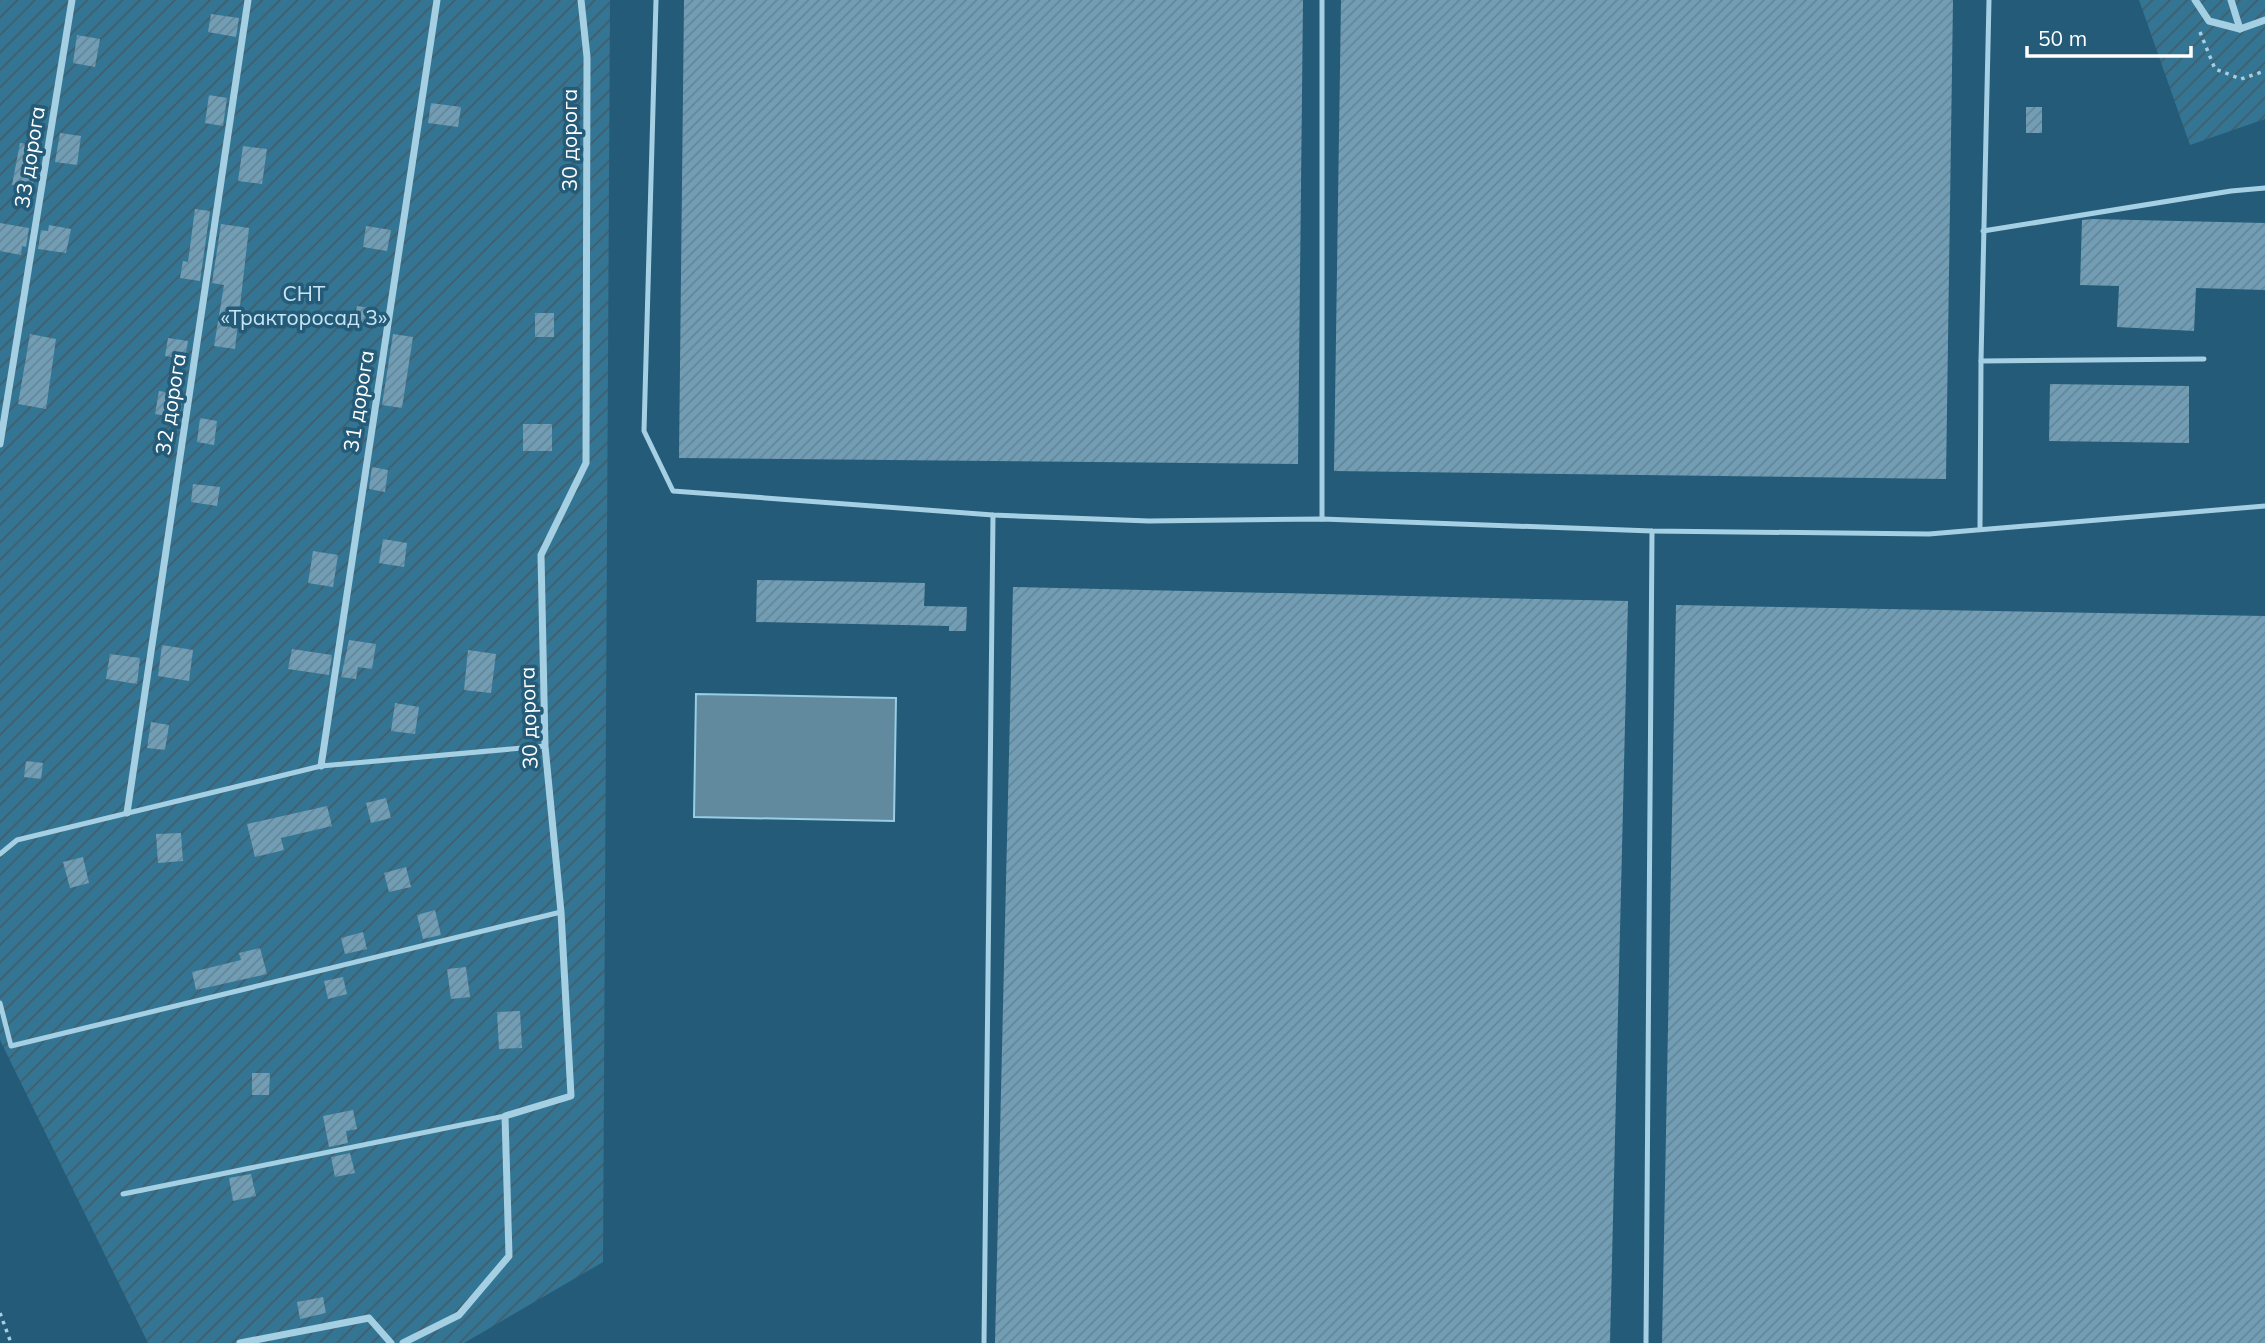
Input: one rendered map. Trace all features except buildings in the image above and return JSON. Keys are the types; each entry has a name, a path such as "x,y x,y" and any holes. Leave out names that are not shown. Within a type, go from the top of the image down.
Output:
{"street":[{"name":"33 дорога","path":"0,444 72,0"},
{"name":"32 дорога","path":"127,813 248,0"},
{"name":"31 дорога","path":"321,766 437,0"},
{"name":"30 дорога","path":"505,1116 571,1096 561,912 545,746 541,555 586,463 587,57 581,0"},
{"path":"2195,0 2209,21 2240,29 2265,20"},
{"path":"2231,0 2240,29"},
{"path":"403,1343 459,1315 509,1256 505,1116"},
{"path":"240,1343 369,1318 391,1343"}],"lane":[{"path":"656,0 644,431 673,491 993,515 1149,521 1322,519 1653,531 1929,534 2265,506"},
{"path":"1322,0 1322,519"},
{"path":"1980,528 1980,361 1989,0"},
{"path":"1983,231 2231,191 2265,188"},
{"path":"1980,361 2204,359"},
{"path":"984,1343 993,515"},
{"path":"1646,1343 1653,531"},
{"path":"0,853 18,840 321,766 545,746"},
{"path":"0,1003 11,1046 561,912"},
{"path":"123,1194 505,1116"}],"path":[{"path":"2199,28 2216,69 2241,79 2265,71"},
{"path":"0,1313 11,1343"}],"green space":[{"name":"СНТ «Тракторосад 3»","path":"0,0 610,0 603,1262 464,1343 148,1343 0,1040"},
{"path":"2139,0 2265,0 2265,119 2190,145"}],"shaded area":[{"path":"696,694 896,698 894,821 694,817"}]}
